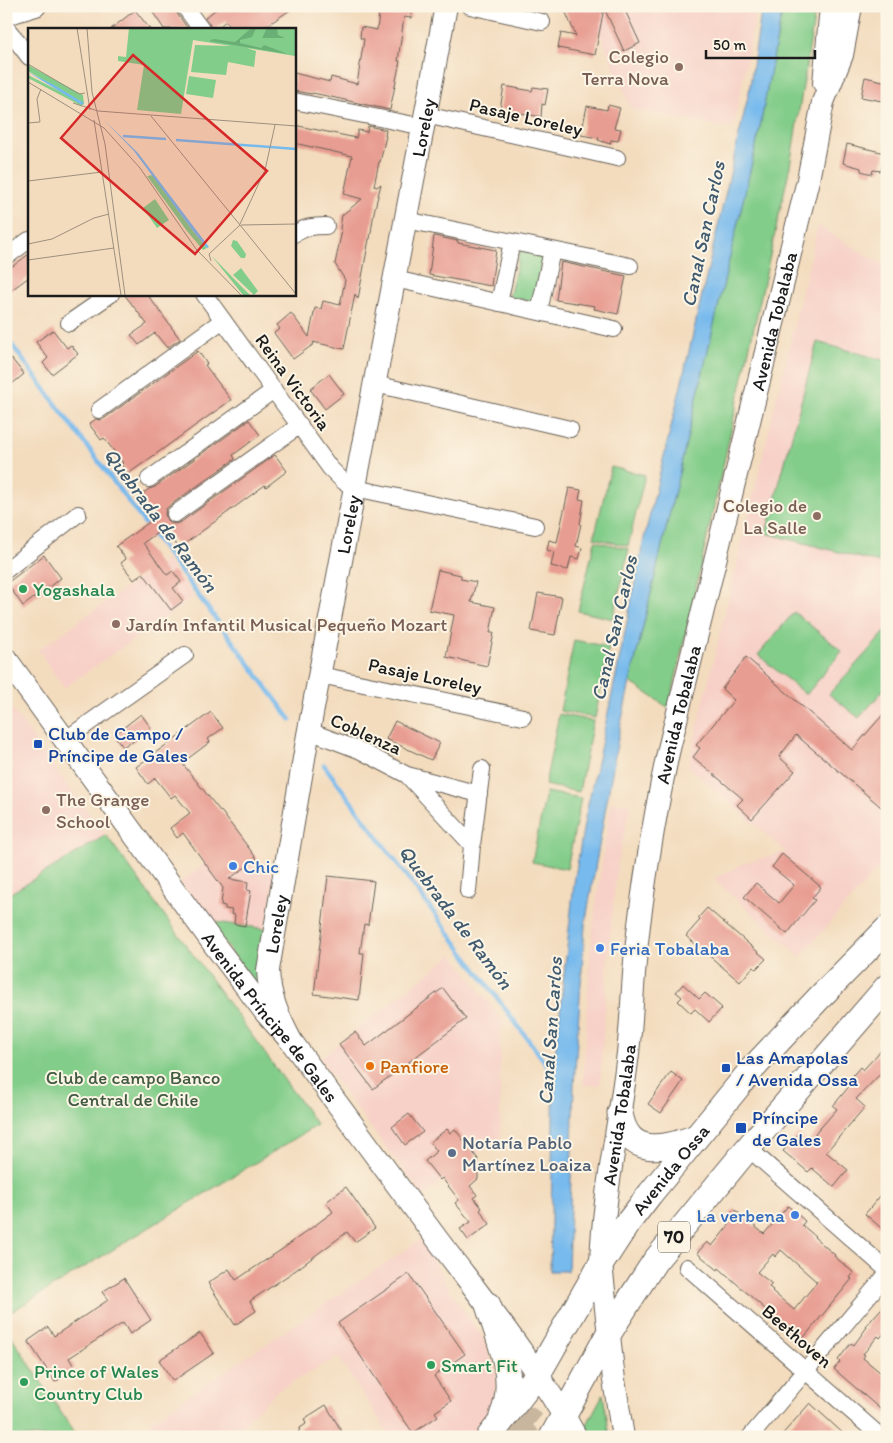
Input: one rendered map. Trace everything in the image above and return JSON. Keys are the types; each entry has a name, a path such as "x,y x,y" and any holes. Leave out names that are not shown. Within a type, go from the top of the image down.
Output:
{"main road":[{"name":"Loreley","path":"291,1041 273,1003 269,989 268,970 307,740 446,6"},
{"path":"823,102 831,6"},
{"name":"Avenida Tobalaba","path":"623,1437 614,1380 601,1264 602,1230 628,1060 636,952 643,894 659,795 672,737 808,180 823,102 842,55 851,6"},
{"name":"Avenida Príncipe de Gales","path":"6,659 266,1013 291,1041 538,1374"},
{"name":"Avenida Ossa","path":"493,1433 538,1374 601,1264 639,1208 753,1068 887,929"},
{"name":"70","path":"564,1430 609,1333 666,1246 748,1148 883,998"},
{"path":"620,1112 621,1121 628,1136 647,1147 668,1146 696,1137"},
{"path":"488,1305 508,1372 508,1390 504,1411 493,1433"},
{"path":"538,1374 564,1430"}],"street":[{"path":"6,15 36,6"},
{"path":"184,6 200,28"},
{"path":"470,6 542,22"},
{"path":"6,26 28,56"},
{"name":"Pasaje Loreley","path":"295,101 425,121 616,158"},
{"path":"406,220 630,266"},
{"path":"295,233 311,226 326,226"},
{"path":"10,254 28,241"},
{"path":"499,303 512,242"},
{"path":"540,312 552,250"},
{"path":"395,279 614,329"},
{"path":"69,324 110,295"},
{"name":"Reina Victoria","path":"207,295 223,320 336,475 355,488"},
{"path":"99,410 223,320"},
{"path":"375,384 570,429"},
{"path":"149,479 274,390"},
{"path":"175,514 300,425"},
{"path":"355,488 535,526"},
{"path":"6,570 78,514"},
{"path":"66,740 186,655"},
{"name":"Pasaje Loreley","path":"320,675 523,717"},
{"name":"Coblenza","path":"307,740 359,750 407,774 478,794"},
{"path":"468,891 482,769"},
{"name":"Coblenza","path":"407,774 472,845"},
{"path":"748,1148 887,1270"},
{"name":"Beethoven","path":"687,1267 882,1437"},
{"path":"750,1437 887,1274"}],"shaded area":[{"name":"Colegio Terra Nova","path":"589,6 757,6 733,129 631,109"},
{"name":"Colegio de La Salle","path":"818,226 887,267 887,858 800,957 714,879 744,863 786,852 688,766"},
{"name":"Jardín Infantil Musical Pequeño Mozart","path":"166,560 194,597 64,688 38,650"},
{"name":"The Grange School","path":"6,701 106,835 6,896"},
{"name":"Feria Tobalaba","path":"611,802 631,804 618,861 609,942 600,1085 583,1085 590,954"},
{"path":"241,837 261,864 276,865 266,929 208,921 180,882"},
{"path":"453,954 505,1025 500,1030 500,1148 483,1148 423,1196 319,1059"},
{"path":"420,1240 432,1256 447,1286 482,1336 496,1372 495,1404 488,1417 471,1437 391,1437 338,1357 278,1390 232,1435 233,1437 160,1437 150,1422"}],"green space":[{"path":"783,6 816,6 790,166 669,708 630,682 758,137"},
{"path":"521,249 545,254 533,302 509,297"},
{"path":"817,342 887,361 887,539 880,563 766,533"},
{"path":"611,467 645,475 628,546 594,538"},
{"path":"595,541 629,549 613,619 578,611"},
{"path":"794,612 842,651 806,695 758,655"},
{"path":"887,630 887,686 859,718 829,694"},
{"path":"574,640 609,647 595,718 560,711"},
{"path":"559,714 593,721 579,792 545,785"},
{"path":"546,792 581,798 567,869 532,862"},
{"name":"Club de campo Banco Central de Chile","path":"106,835 317,1125 6,1315 6,896"},
{"path":"208,921 266,929 261,992"},
{"name":"Prince of Wales Country Club","path":"6,1328 77,1437 6,1437"},
{"path":"603,1394 610,1437 592,1437 585,1428"}],"water":[{"path":"762,6 783,6 758,137 619,733 585,925 574,1085 568,1271 550,1271 554,1066 574,883 585,818 643,543 749,92"}],"building":[{"path":"159,6 174,6 187,28 163,28 152,11"},
{"path":"220,6 296,6 263,28 231,28 226,21 217,28 211,28 205,18"},
{"path":"379,6 412,6 411,18 404,17 398,61 400,61 390,110 313,93 295,91 295,73 330,82 331,77 357,84 364,39 360,38 361,27 377,30"},
{"path":"563,6 623,6 640,43 624,51 604,8 595,55 558,48 561,33 576,36"},
{"path":"135,10 149,28 112,28"},
{"path":"865,77 887,82 887,102 861,97"},
{"path":"504,86 532,91 533,87 548,89 545,105 542,104 541,117 500,109"},
{"path":"608,105 620,108 614,128 621,129 618,141 611,140 610,144 598,140 599,138 581,135 587,106 607,110"},
{"path":"295,125 356,138 358,130 367,132 368,126 386,130 386,136 374,186 377,187 381,184 358,299 355,294 344,349 313,342 314,344 293,359 274,333 280,329 277,325 291,313 309,337 315,308 321,309 323,301 340,305 345,280 335,264 342,230 340,229 342,215 362,199 344,194 352,156 295,143"},
{"path":"847,144 885,153 881,171 873,170 872,174 861,171 861,168 843,163"},
{"path":"434,236 458,241 458,243 496,250 491,286 429,275"},
{"path":"28,255 28,278 6,294 6,271"},
{"path":"561,262 626,276 618,314 594,309 595,306 556,300"},
{"path":"125,295 148,295 180,339 167,348 155,333 139,345 131,335 147,324"},
{"path":"53,330 67,348 71,345 78,354 52,374 43,363 48,358 36,342"},
{"path":"198,351 207,364 205,365 231,400 128,474 121,464 123,463 104,438 101,440 89,424 96,419 101,420 105,418"},
{"path":"6,352 24,374 6,389"},
{"path":"329,374 344,394 325,409 310,389"},
{"path":"249,420 260,435 233,455 235,459 169,506 165,514 167,520 175,524 181,522 275,455 287,471 179,548 164,528 143,543 167,575 173,571 181,582 173,588 183,601 171,610 143,573 134,580 121,563 126,559 116,546 155,518 139,496 155,487"},
{"path":"569,488 581,490 579,499 584,500 576,546 582,548 579,559 571,557 568,570 551,566 554,552 547,550 549,540 557,542"},
{"path":"44,555 61,578 23,606 7,583"},
{"path":"438,570 461,575 461,579 476,582 471,602 495,607 490,633 494,633 487,666 446,657 454,615 429,610"},
{"path":"538,593 562,597 555,635 531,631"},
{"path":"746,657 852,750 887,710 887,812 796,735 779,757 795,771 752,819 737,805 743,799 693,757 700,748 696,745 734,700 722,689"},
{"path":"211,712 223,728 208,739 210,742 182,763 257,859 229,879 248,882 247,890 251,891 245,926 234,924 235,915 231,914 232,910 225,909 225,906 221,905 223,888 183,833 177,838 170,828 190,813 175,795 171,798 155,778 148,784 136,767"},
{"path":"141,714 151,728 123,747 114,735"},
{"path":"395,721 440,743 431,760 386,739"},
{"path":"782,854 821,887 812,898 815,900 787,934 744,897 756,883 779,903 794,885 772,867"},
{"path":"328,876 374,881 368,925 364,924 360,953 364,953 359,1000 314,994"},
{"path":"707,908 766,959 756,969 753,967 740,982 686,936 700,920 698,918"},
{"path":"683,984 699,999 705,993 722,1008 709,1022 695,1009 691,1013 678,1001 682,997 676,992"},
{"path":"443,988 466,1019 373,1089 339,1044 355,1032 366,1046"},
{"path":"887,1044 887,1067 856,1099 865,1107 826,1152 848,1170 834,1187 812,1168 808,1172 783,1151 798,1134 808,1142 837,1109 833,1106 851,1084 848,1081 860,1067 863,1070"},
{"path":"671,1072 683,1081 661,1113 648,1104"},
{"path":"409,1114 423,1132 405,1145 392,1127"},
{"path":"447,1129 450,1133 455,1129 478,1159 478,1179 470,1186 477,1195 474,1198 482,1208 480,1210 490,1224 468,1240 460,1229 471,1222 455,1203 459,1200 442,1178 440,1180 425,1161 437,1151 430,1142"},
{"path":"346,1187 375,1228 355,1242 347,1232 250,1301 256,1311 235,1325 208,1283 229,1269 236,1280 284,1248 333,1212 326,1202"},
{"path":"887,1188 887,1233 865,1214"},
{"path":"788,1206 805,1221 802,1225 854,1273 850,1278 852,1279 801,1341 719,1268 718,1270 697,1253 707,1242 712,1246 730,1224 725,1220 734,1209 764,1234","holes":["781,1250 817,1282 794,1310 772,1291 769,1287 772,1284 757,1272 773,1254 775,1257"]},
{"path":"409,1274 465,1354 434,1376 451,1401 435,1412 438,1416 413,1433 338,1323"},
{"path":"124,1278 151,1320 130,1334 123,1323 69,1358 75,1368 55,1382 28,1341 48,1327 54,1336 108,1300 102,1292"},
{"path":"887,1302 887,1330 880,1338 878,1336 863,1354 865,1355 863,1358 887,1378 887,1415 834,1369 840,1362 838,1360 851,1343 854,1345 866,1326"},
{"path":"200,1333 214,1353 173,1381 159,1360"},
{"path":"810,1403 847,1437 780,1437"},
{"path":"326,1405 345,1437 297,1437 300,1428 306,1424 304,1419"}],"waterway":[{"name":"Quebrada de Ramón","path":"6,337 291,720"},
{"name":"Quebrada de Ramón","path":"324,765 556,1077"}],"tunnel":[{"path":"514,1437 528,1421 534,1426 524,1437"}],"place":[{"name":"Colegio Terra Nova","path":"679,67"},
{"name":"Colegio de La Salle","path":"817,516"},
{"name":"Yogashala","path":"23,589"},
{"name":"Jardín Infantil Musical Pequeño Mozart","path":"116,624"},
{"name":"Club de Campo / Príncipe de Gales","path":"38,744"},
{"name":"The Grange School","path":"46,810"},
{"name":"Chic","path":"233,866"},
{"name":"Feria Tobalaba","path":"600,948"},
{"name":"Panfiore","path":"370,1066"},
{"name":"Las Amapolas / Avenida Ossa","path":"726,1068"},
{"name":"Príncipe de Gales","path":"741,1128"},
{"name":"Notaría Pablo Martínez Loaiza","path":"452,1153"},
{"name":"La verbena","path":"795,1215"},
{"name":"Smart Fit","path":"431,1365"},
{"name":"Prince of Wales Country Club","path":"24,1382"}],"water label":[{"name":"Canal San Carlos","path":"703,234"},
{"name":"Canal San Carlos","path":"614,628"},
{"name":"Canal San Carlos","path":"550,1031"}]}
